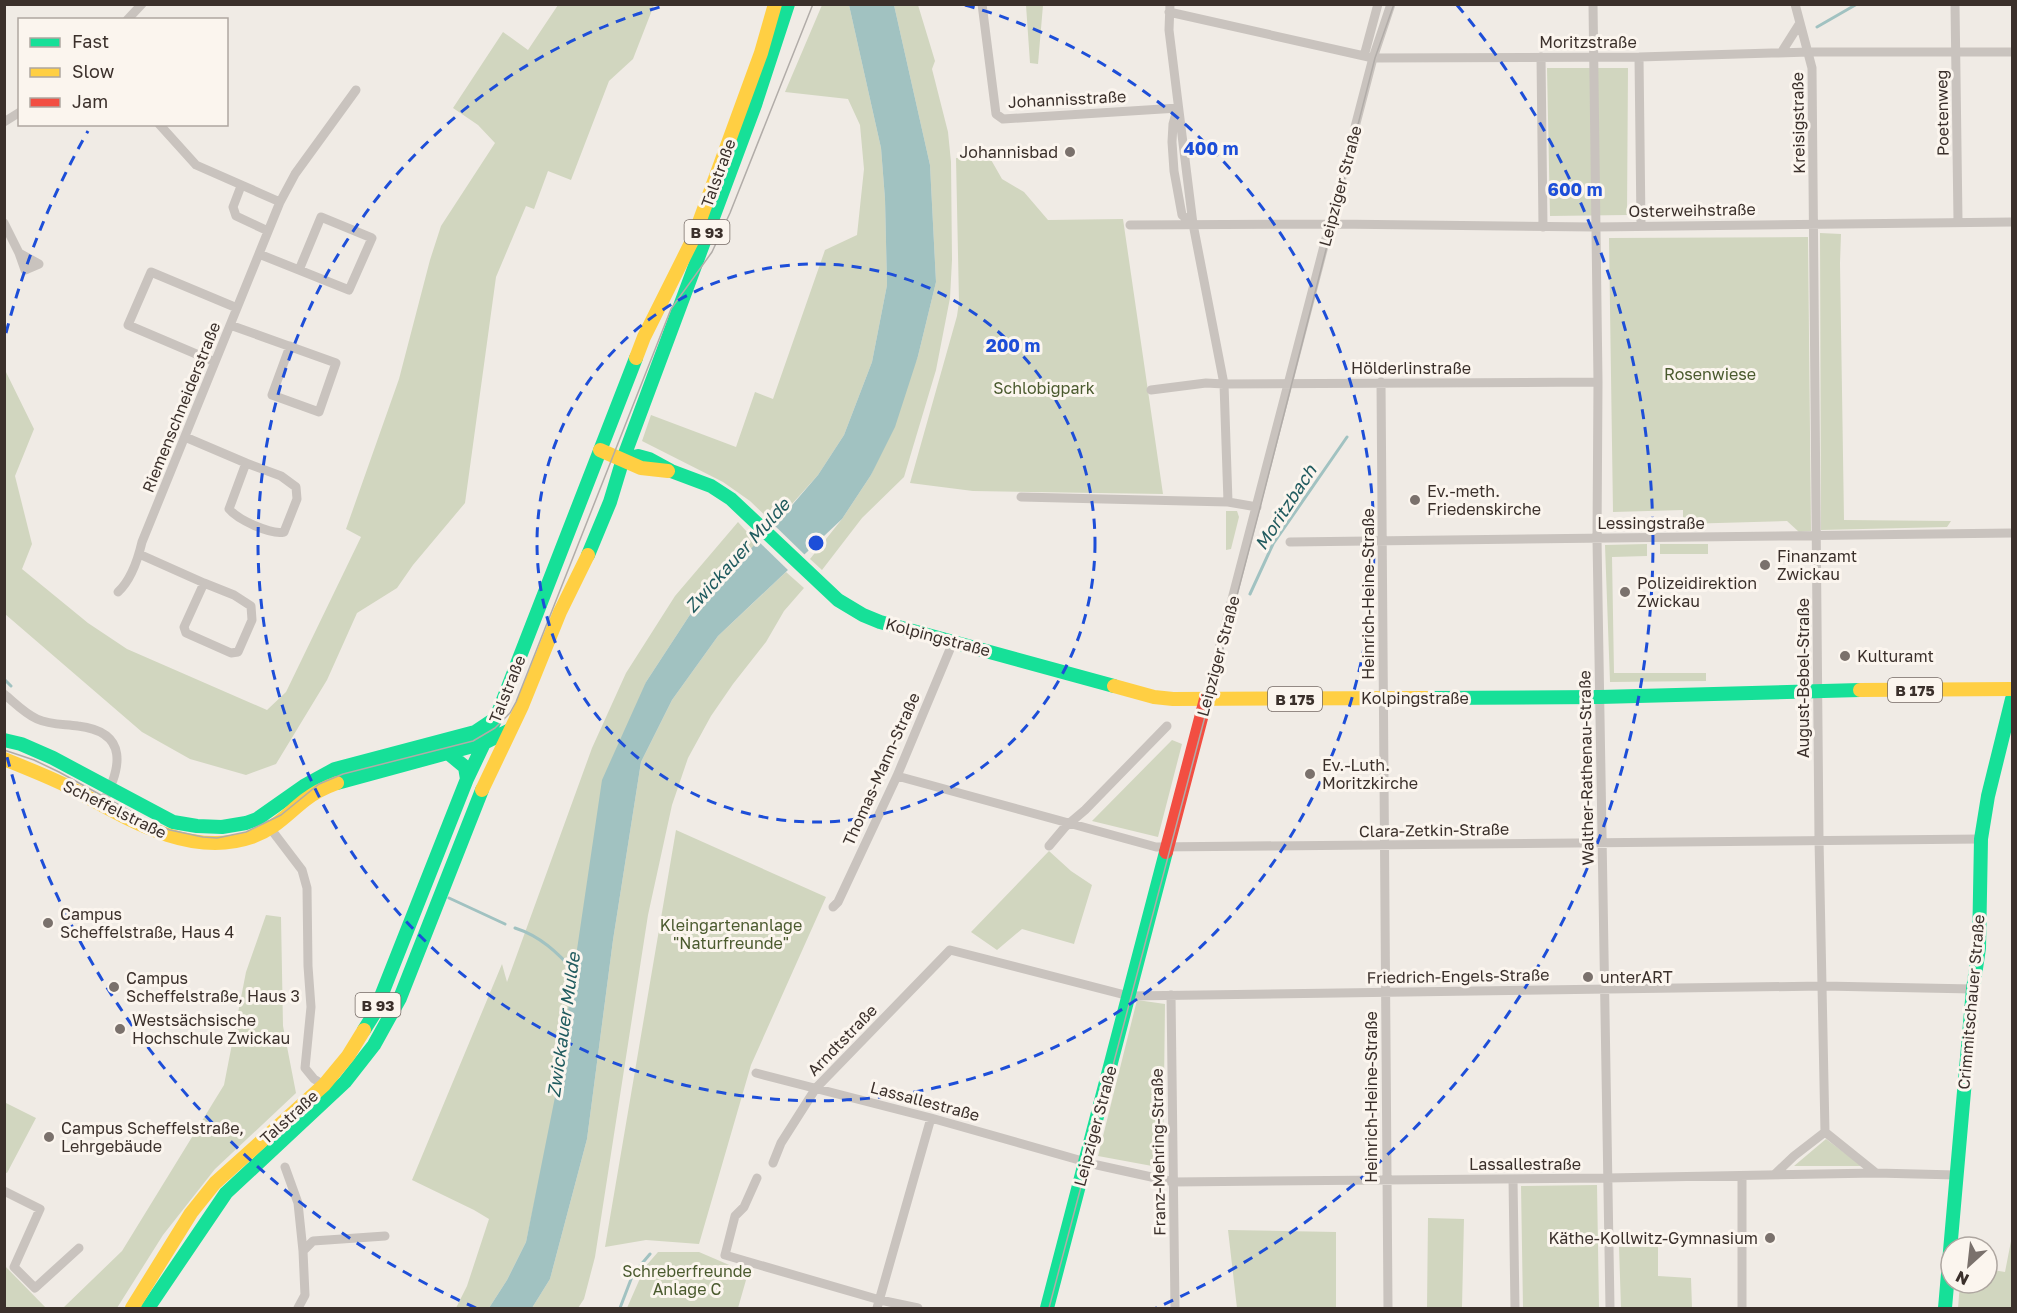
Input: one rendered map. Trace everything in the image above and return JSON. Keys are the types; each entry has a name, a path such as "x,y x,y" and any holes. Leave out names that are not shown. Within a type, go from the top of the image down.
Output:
{"main road":[{"name":"Talstraße","path":"132,1308 191,1213 215,1183 324,1085 348,1056 374,1014 467,778 488,739 644,337 693,239 761,53 776,4"},
{"name":"Talstraße","path":"488,739 510,730 560,612 590,552 755,105 788,4"},
{"name":"B 175","path":"600,450 623,459"},
{"name":"Kolpingstraße","path":"623,459 644,457 671,471 711,486 743,509 766,534 835,598 846,606 880,622 1154,697 1206,699 1600,697 1818,690 2013,689"},
{"name":"Leipziger Straße","path":"1047,1308 1091,1163 1129,996 1206,699"},
{"name":"Crimmitschauer Straße","path":"1945,1308 1973,989 1979,948 1981,839 1988,796 2013,699"},
{"name":"Talstraße","path":"148,1308 226,1193 339,1089 374,1045 400,998 476,801 488,739"},
{"name":"Scheffelstraße","path":"4,740 21,744 53,758 173,822 193,826 237,826 285,819 321,789 341,781 448,753 488,739"},
{"name":"Scheffelstraße","path":"4,759 45,775 137,823 168,836 191,842 232,842 266,823 316,778 335,769 488,739"},
{"path":"448,753 465,767 467,778"}],"street":[{"path":"129,18 142,4"},
{"name":"Johannisstraße","path":"982,4 996,114 1004,119 1178,108"},
{"name":"Leipziger Straße","path":"1206,699 1330,224 1378,4"},
{"name":"Leipziger Straße","path":"1368,57 1391,4"},
{"name":"Walther-Rathenau-Straße","path":"1593,4 1598,382 1597,539 1610,1308"},
{"name":"Kreisigstraße","path":"1795,4 1812,68 1813,224"},
{"name":"Poetenweg","path":"1955,4 1959,221"},
{"path":"1170,8 1169,30 1193,225 1224,384 1228,502"},
{"name":"Moritzstraße","path":"1170,8 1368,57 1639,57 1809,52 2013,51"},
{"name":"Kreisigstraße","path":"1781,53 1800,23"},
{"path":"1541,57 1543,227"},
{"path":"1639,57 1641,225"},
{"name":"Riemenschneiderstraße","path":"118,592 126,585 139,554 280,202 295,174 356,90"},
{"path":"4,122 18,113"},
{"path":"161,126 196,165 280,202"},
{"path":"242,186 233,207 236,216 268,231"},
{"path":"259,254 299,270 349,290 372,238 321,217 299,270"},
{"name":"Osterweihstraße","path":"1130,225 1330,224 1595,227 2013,222"},
{"path":"4,223 19,253"},
{"name":"August-Bebel-Straße","path":"1813,224 1819,839 1825,1132"},
{"path":"215,362 128,325 151,272 237,308"},
{"path":"230,325 290,346 336,363 319,412 272,395 290,346"},
{"name":"Heinrich-Heine-Straße","path":"1381,382 1386,1180 1389,1308"},
{"name":"Hölderlinstraße","path":"1151,390 1206,383 1598,382"},
{"path":"185,437 246,462 280,476 296,487 297,499 284,532 276,534 234,515 229,509 246,462"},
{"path":"1020,497 1228,502 1257,507"},
{"name":"Lessingstraße","path":"1290,542 2013,533"},
{"path":"139,554 234,595 252,606 252,620 238,652 231,653 186,633 184,627 204,583"},
{"name":"Thomas-Mann-Straße","path":"832,907 838,902 897,776 953,642"},
{"path":"4,694 21,710 38,720 102,731 114,742 118,760 110,789 102,804"},
{"path":"1048,846 1167,726"},
{"name":"Clara-Zetkin-Straße","path":"897,776 1156,847 1981,839"},
{"path":"266,823 302,870 307,888 311,1007 305,1068 324,1085"},
{"name":"Friedrich-Engels-Straße","path":"950,950 1129,996 1823,986 1973,989"},
{"name":"Arndtstraße","path":"773,1163 781,1143 816,1088 950,950"},
{"name":"Franz-Mehring-Straße","path":"1171,995 1175,1308"},
{"name":"Lassallestraße","path":"756,1073 931,1118 1091,1163 1174,1182 1608,1179 1876,1173 1956,1175"},
{"path":"878,1304 931,1118"},
{"path":"1774,1175 1825,1132 1876,1173"},
{"path":"285,1167 298,1203 303,1251 304,1295 298,1308"},
{"path":"1742,1176 1742,1308"},
{"path":"757,1178 744,1207 735,1216 725,1255 878,1304 918,1308"},
{"path":"1513,1179 1515,1308"},
{"path":"4,1191 40,1209 14,1267 35,1288 79,1248"},
{"path":"303,1251 313,1241 385,1236"}],"green space":[{"path":"558,5 654,5 633,59 609,81 571,180 548,171 534,209 526,206 496,277 465,503 413,565 397,588 357,613 327,680 276,764 246,775 190,759 142,732 5,614 5,370 34,429 15,476 32,544 22,569 88,623 127,649 267,710 286,692 361,537 346,529 399,379 441,226 495,143 478,125 453,108 503,32 528,50"},
{"path":"822,5 849,5 881,148 887,285 872,362 844,435 818,475 774,524 750,501 723,482 642,441 651,415 736,447 755,392 773,399 825,250 857,235 864,169 860,125 848,99 785,92"},
{"path":"894,5 918,5 935,61 932,69 948,132 951,162 950,298 936,370 904,477 862,518 822,570 810,559 842,519 871,475 918,356 936,282 930,165"},
{"path":"1026,5 1043,5 1038,64 1030,63"},
{"path":"1547,68 1628,68 1627,215 1550,216"},
{"name":"Schlobigpark","path":"956,158 990,158 1002,179 1024,192 1048,220 1123,219 1163,494 973,491 910,483 959,302"},
{"path":"1820,233 1841,234 1844,520 1951,521 1947,527 1821,530"},
{"name":"Rosenwiese","path":"1808,237 1811,531 1799,532 1787,521 1683,524 1683,510 1613,512 1609,238"},
{"path":"1226,511 1237,511 1239,517 1231,549 1226,550"},
{"path":"738,522 757,543 695,607 646,682 526,1242 507,1280 489,1308 456,1308 467,1286 489,1219 412,1180 502,964 507,982 592,748 626,673 675,596"},
{"path":"1647,544 1647,556 1612,557 1614,673 1706,673 1706,681 1610,682 1605,545"},
{"path":"1660,544 1708,544 1708,554 1660,554"},
{"path":"786,572 804,588 784,611 766,642 711,716 688,758 672,805 648,915 595,1257 584,1299 578,1308 532,1308 550,1279 587,1139 613,940 641,762 672,700 718,636"},
{"path":"1172,740 1182,744 1158,837 1092,821"},
{"name":"Kleingartenanlage \"Naturfreunde\"","path":"676,830 826,897 751,1065 699,1244 646,1240 605,1247"},
{"path":"1049,851 1071,871 1092,885 1074,944 1022,929 997,950 971,932"},
{"path":"266,915 281,917 283,1026 296,1093 215,1169 163,1235 117,1308 63,1308 122,1251 224,1085 246,972"},
{"path":"1137,1000 1165,1004 1163,1168 1098,1156"},
{"path":"4,1102 36,1118 7,1173 4,1172"},
{"path":"1826,1139 1862,1166 1794,1166"},
{"path":"1597,1185 1599,1308 1523,1308 1521,1186"},
{"path":"1428,1218 1464,1219 1462,1307 1475,1308 1427,1308"},
{"path":"1228,1230 1336,1232 1336,1308 1237,1308"},
{"path":"2012,1236 2012,1308 1958,1308 1959,1295 1999,1295 1999,1271 2005,1272"},
{"path":"1619,1247 1658,1247 1658,1276 1691,1278 1692,1308 1621,1308"},
{"name":"Schreberfreunde Anlage C","path":"658,1252 699,1252 748,1273 738,1308 627,1308 645,1267"},
{"path":"5,1266 46,1308 5,1308"}],"water":[{"path":"849,5 894,5 930,165 936,282 918,356 895,427 871,475 842,519 718,636 672,700 641,762 613,940 587,1139 550,1279 532,1308 489,1308 507,1280 526,1242 556,1092 602,780 646,682 695,607 787,511 818,475 844,435 872,362 887,285 885,199 881,148"}],"pier":[{"path":"772,523 807,557 790,572 756,539"}],"waterway":[{"name":"Moritzbach","path":"1817,27 1857,4"},
{"name":"Moritzbach","path":"1250,594 1273,544 1347,437"},
{"path":"4,679 11,686"},
{"path":"449,898 505,924"},
{"name":"Zwickauer Mulde","path":"515,928 548,945 575,972"},
{"name":"Moritzbach","path":"620,1308 633,1274 650,1254"}],"tram line":[{"path":"4,750 34,760 59,772 150,822 170,830 217,838 246,832 281,815 319,784 343,774 473,741 495,728 510,713 516,702 671,309 712,252 730,213 813,4"},
{"path":"1049,1308 1260,508 1375,58 1394,4"}],"traffic: fast":[{"path":"588,555 610,502 623,459 755,105 788,4"},
{"path":"364,1030 374,1014 467,779 496,718 636,358"},
{"path":"623,459 638,456 649,459 671,471 711,486 731,499 838,600 863,615 880,622 1114,686"},
{"path":"1427,698 1600,697 1860,690"},
{"path":"1945,1308 1973,989 1979,948 1981,839 1988,796 2012,699"},
{"path":"4,740 21,744 53,758 173,822 222,827 257,819 304,786 335,769 475,732 496,718"},
{"path":"337,783 484,743 510,730"},
{"path":"448,753 465,767 467,779"},
{"path":"148,1308 226,1193 345,1082 374,1045 400,998 482,790"},
{"path":"1047,1308 1166,852"}],"traffic: slow":[{"path":"636,358 644,337 693,239 761,53 775,4"},
{"path":"600,450 641,468 668,471"},
{"path":"482,790 522,706 560,612 588,555"},
{"path":"1114,686 1154,697 1173,699 1427,698"},
{"path":"1860,690 2012,689"},
{"path":"4,759 63,784 130,820 178,838 202,843 227,843 252,837 274,825 312,795 337,783"},
{"path":"132,1308 191,1213 215,1183 324,1085 348,1056 364,1030"}],"traffic: jam":[{"path":"1166,852 1206,699"}],"place":[{"name":"Johannisbad","path":"1070,152"},
{"name":"Ev.-meth. Friedenskirche","path":"1415,500"},
{"name":"Finanzamt Zwickau","path":"1765,565"},
{"name":"Polizeidirektion Zwickau","path":"1625,592"},
{"name":"Kulturamt","path":"1845,656"},
{"name":"Ev.-Luth. Moritzkirche","path":"1310,774"},
{"name":"Campus Scheffelstraße, Haus 4","path":"48,923"},
{"name":"unterART","path":"1588,977"},
{"name":"Campus Scheffelstraße, Haus 3","path":"114,987"},
{"name":"Westsächsische Hochschule Zwickau","path":"120,1029"},
{"name":"Campus Scheffelstraße, Lehrgebäude","path":"49,1137"},
{"name":"Käthe-Kollwitz-Gymnasium","path":"1770,1238"}]}
